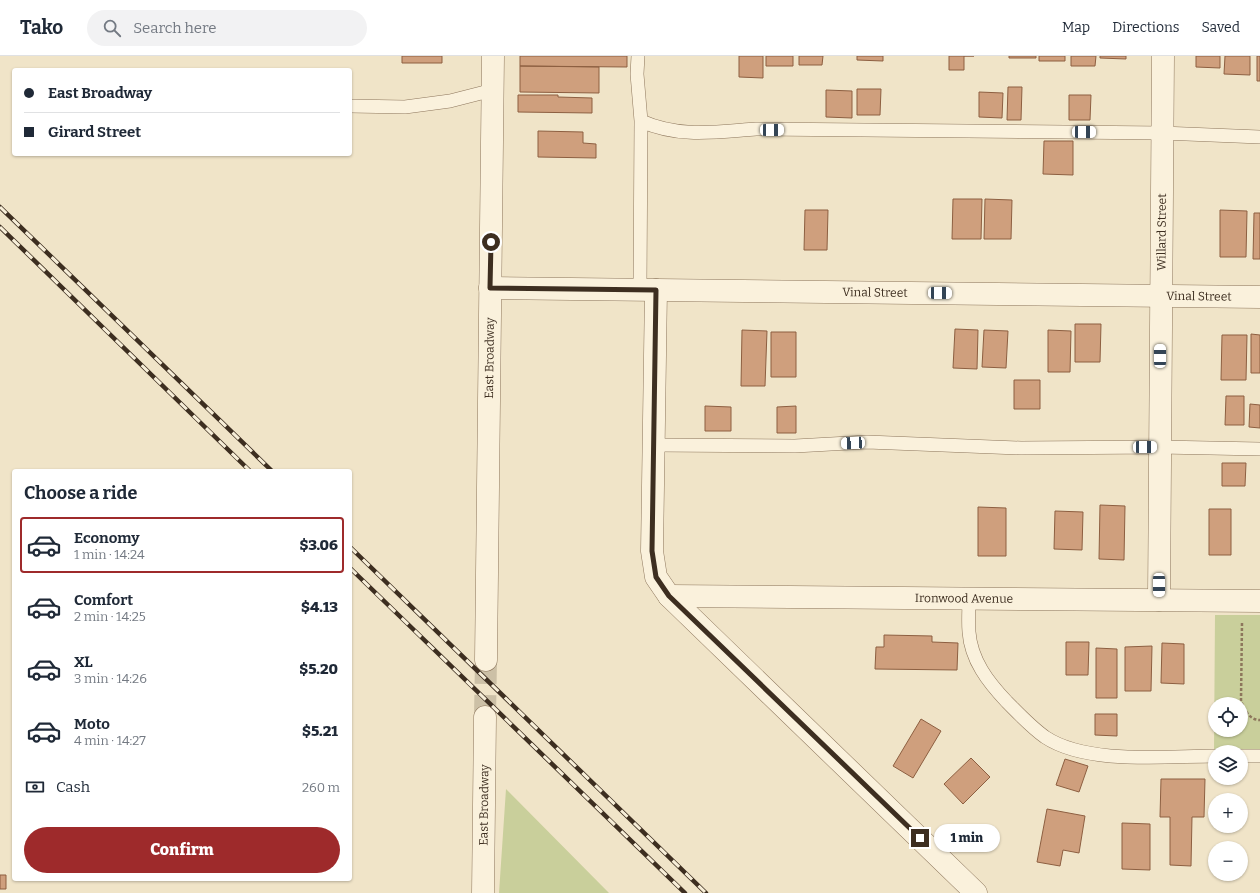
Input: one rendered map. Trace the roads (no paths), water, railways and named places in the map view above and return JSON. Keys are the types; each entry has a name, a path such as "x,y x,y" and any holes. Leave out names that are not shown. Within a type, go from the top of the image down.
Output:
{"street":[{"name":"East Broadway","path":"486,660 493,56"},
{"name":"Willard Street","path":"1159,600 1163,56"},
{"name":"Vinal Street","path":"490,288 1260,297"},
{"path":"648,290 654,445 652,551 656,577 669,596 976,893"},
{"name":"Ironwood Avenue","path":"669,596 1260,602"},
{"name":"East Broadway","path":"483,893 485,717"}],"lane":[{"path":"638,56 637,74 648,290"},
{"path":"352,106 405,107 450,101 493,90"},
{"path":"640,121 656,128 670,131 691,132 756,130 1162,133 1260,137"},
{"path":"654,445 795,446 867,442 1021,448 1160,447 1260,449"},
{"path":"969,598 969,632 971,648 984,676 1028,723 1046,737 1065,747 1112,756 1208,756"},
{"path":"1248,756 1260,756"}],"tunnel":[{"path":"485,717 486,660"}],"railway":[{"path":"0,207 270,469"},
{"path":"0,227 248,469"},
{"path":"352,549 706,893"},
{"path":"352,570 685,893"}]}
